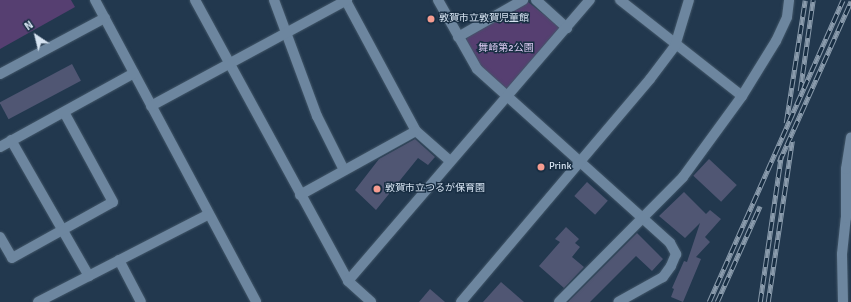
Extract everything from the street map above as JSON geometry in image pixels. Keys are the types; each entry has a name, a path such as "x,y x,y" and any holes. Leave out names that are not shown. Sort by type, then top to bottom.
{"street":[{"path":"95,0 256,302"},
{"path":"195,0 348,281 371,302"},
{"path":"274,0 316,116 344,170"},
{"path":"152,106 347,0 416,131 450,162"},
{"path":"438,0 477,69 670,243 676,254 671,266 663,277 618,302"},
{"path":"458,37 523,0"},
{"path":"536,0 567,28"},
{"path":"348,281 590,0"},
{"path":"620,0 675,46 742,96"},
{"path":"461,302 581,162 675,46 690,0"},
{"path":"559,302 644,219 683,177 742,96 776,41 787,17 789,0"},
{"path":"0,74 105,18"},
{"path":"0,147 134,73"},
{"path":"0,236 12,258 113,202 64,112"},
{"path":"300,195 416,131"},
{"path":"843,302 842,254 846,218 846,169 851,137"},
{"path":"11,140 89,276"},
{"path":"38,302 209,214"},
{"path":"119,260 141,302"}],"green space":[{"path":"0,0 71,0 75,7 0,49"},
{"name":"舞崎第2公園","path":"528,2 560,27 558,33 511,88 506,89 481,67 466,40 468,36"}],"building":[{"path":"72,64 81,81 9,119 0,102"},
{"path":"415,139 435,157 428,165 418,158 376,210 355,190 379,159"},
{"path":"709,159 737,185 721,202 693,176"},
{"path":"587,182 608,201 595,215 574,196"},
{"path":"684,192 706,214 710,210 721,219 705,237 710,242 696,257 701,259 683,302 671,297 674,289 672,288 684,261 687,262 700,223 685,238 659,216"},
{"path":"566,227 579,239 575,243 580,247 572,257 584,267 564,288 539,266 560,242 555,239"},
{"path":"637,233 663,259 652,271 636,256 590,302 568,302"},
{"path":"501,282 524,302 483,302"},
{"path":"430,289 445,302 419,302"}],"railway":[{"path":"786,123 805,0"},
{"path":"800,91 813,0"},
{"path":"709,302 843,0"},
{"path":"779,162 851,1"},
{"path":"768,302 792,141"},
{"path":"760,302 781,156"},
{"path":"717,302 760,206"}],"place":[{"name":"敦賀市立敦賀児童館","path":"431,19"},
{"name":"Prink","path":"541,167"},
{"name":"敦賀市立つるが保育園","path":"377,189"}]}
